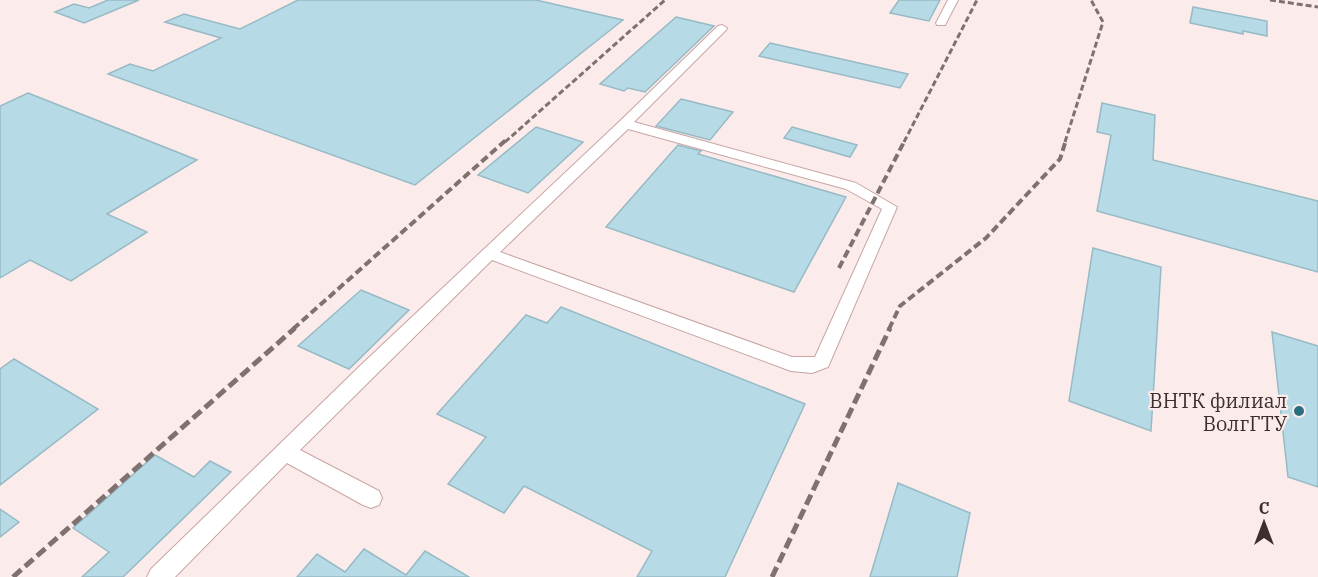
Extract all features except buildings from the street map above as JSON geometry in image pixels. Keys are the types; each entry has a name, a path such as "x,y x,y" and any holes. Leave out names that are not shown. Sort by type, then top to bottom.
{"lane":[{"path":"941,23 953,0"},
{"path":"159,577 367,370 625,124 722,28"},
{"path":"490,254 791,364 812,366 822,362 890,207 851,186 625,124"},
{"path":"285,452 371,498"}],"railway":[{"path":"505,142 665,0"},
{"path":"904,142 977,0"},
{"path":"1065,142 1103,22 1091,0"},
{"path":"1270,0 1318,7"},
{"path":"293,329 506,140"},
{"path":"839,268 905,140"},
{"path":"889,329 900,306 986,238 1060,159 1066,140"},
{"path":"13,577 295,328"},
{"path":"772,577 890,328"}],"place":[{"name":"ВНТК филиал ВолгГТУ","path":"1299,411"}]}
